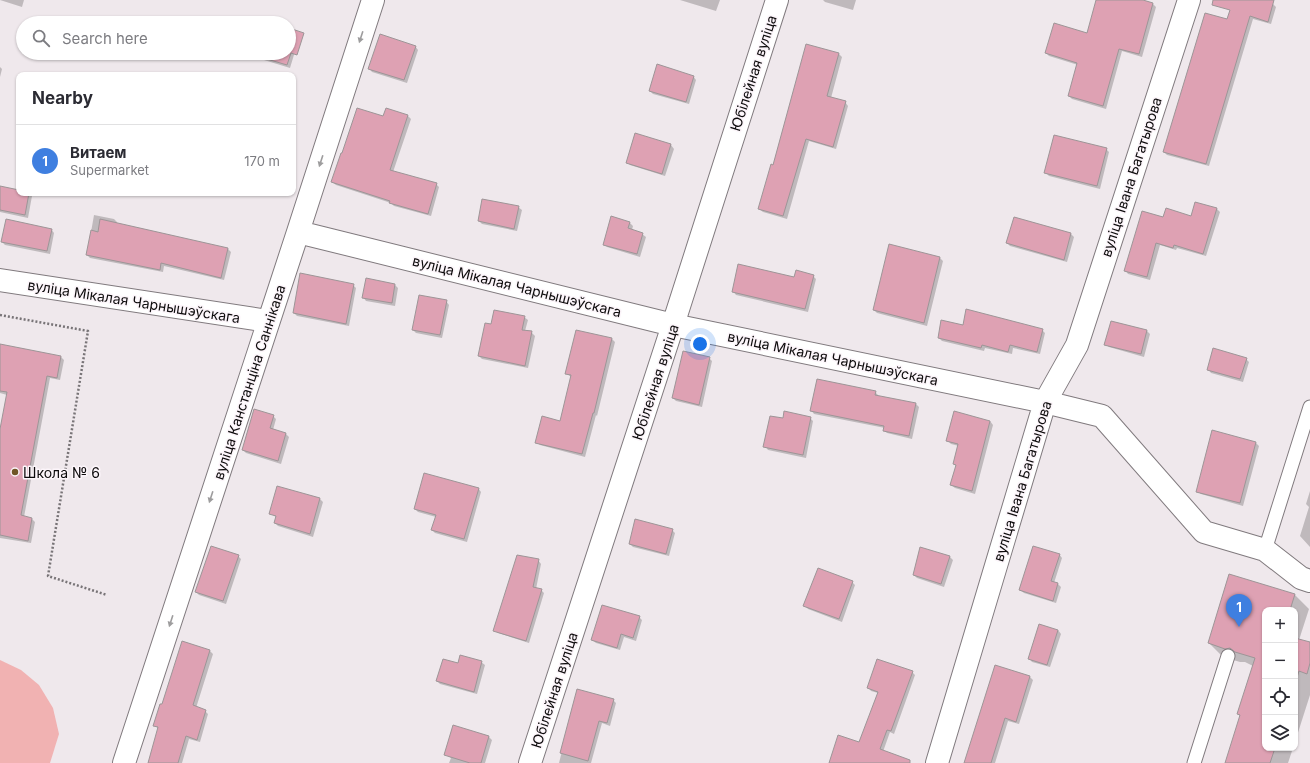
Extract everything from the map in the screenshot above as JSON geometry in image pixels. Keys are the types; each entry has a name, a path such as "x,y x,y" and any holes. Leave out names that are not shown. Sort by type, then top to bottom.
{"street":[{"name":"вуліца Канстанціна Саннікава","path":"124,763 373,0"},
{"name":"Юбілейная вуліца","path":"530,763 777,0"},
{"name":"вуліца Івана Багатырова","path":"937,763 1045,402 1077,345 1189,0"},
{"name":"вуліца Мікалая Чарнышэўскага","path":"298,232 673,325 1045,402 1102,416 1204,532 1265,550 1301,578 1310,581"},
{"name":"вуліца Мікалая Чарнышэўскага","path":"0,280 268,321"}],"lane":[{"path":"1265,550 1310,407"},
{"path":"1194,763 1228,656"}],"path":[{"path":"0,315 88,331 48,576 107,595"}],"shaded area":[{"path":"0,660 21,670 39,685 53,708 59,734 50,763 0,763"}],"building":[{"path":"1096,0 1143,0 1153,3 1139,54 1119,49 1103,106 1068,96 1077,63 1045,53 1054,23 1087,33"},
{"path":"1213,0 1274,0 1268,22 1250,16 1206,164 1163,152 1205,13 1227,19 1230,10 1212,5"},
{"path":"296,30 304,33 296,55"},
{"path":"380,34 416,46 404,80 368,69"},
{"path":"806,44 839,53 827,96 846,101 833,147 806,139 783,216 758,209 771,164 773,165"},
{"path":"270,60 289,60 287,65"},
{"path":"657,64 694,76 686,102 649,91"},
{"path":"357,108 383,116 386,108 408,115 390,170 437,183 428,214 389,203 390,201 331,182"},
{"path":"635,133 671,144 662,174 626,163"},
{"path":"1054,135 1107,148 1097,186 1044,173"},
{"path":"0,186 16,189 16,196 28,196 25,215 0,210"},
{"path":"482,199 519,206 514,229 478,221"},
{"path":"1195,202 1217,208 1203,254 1174,245 1173,248 1156,243 1147,277 1124,271 1142,211 1163,217 1166,208 1191,216"},
{"path":"611,216 630,222 628,228 643,233 637,254 603,245"},
{"path":"1014,217 1071,233 1064,260 1006,243"},
{"path":"6,219 52,229 47,251 1,242"},
{"path":"100,219 228,248 221,278 161,263 160,270 86,255 91,230 98,232"},
{"path":"889,244 940,257 924,323 873,310"},
{"path":"738,264 794,277 796,270 814,275 805,309 732,292"},
{"path":"300,273 354,284 346,324 293,313"},
{"path":"366,278 395,284 392,303 362,298"},
{"path":"419,295 447,300 440,335 412,330"},
{"path":"966,309 1043,329 1037,352 1010,345 1008,352 982,345 981,348 938,338 941,320 963,325"},
{"path":"494,310 525,316 522,330 532,331 525,366 478,356 485,323 491,324"},
{"path":"1111,321 1147,330 1141,354 1104,345"},
{"path":"576,330 612,338 594,413 582,454 535,443 542,416 560,421 571,375 565,374"},
{"name":"Школа № 6","path":"0,344 61,356 57,378 47,376 21,515 32,518 28,541 0,535 0,429 7,392 0,391"},
{"path":"1213,348 1247,358 1240,379 1207,370"},
{"path":"683,351 710,357 699,405 672,398"},
{"path":"817,379 876,391 875,395 916,403 909,436 883,431 884,426 810,411"},
{"path":"254,409 274,415 270,428 286,433 278,461 242,450"},
{"path":"784,411 811,417 803,455 763,447 770,416 783,418"},
{"path":"954,411 990,421 972,491 950,485 956,465 953,464 958,444 946,441"},
{"path":"1212,430 1256,442 1240,503 1196,492"},
{"path":"424,473 479,488 464,539 431,530 436,515 414,509"},
{"path":"277,486 320,498 310,534 274,523 276,516 269,514"},
{"path":"635,519 673,529 666,554 629,544"},
{"path":"211,546 239,555 223,601 195,592"},
{"path":"1033,546 1060,554 1051,581 1058,583 1053,601 1019,590"},
{"path":"920,547 950,556 941,584 913,575"},
{"path":"517,555 539,559 533,587 542,589 526,641 493,631"},
{"path":"818,568 853,581 839,619 803,606"},
{"path":"1229,574 1295,594 1291,607 1262,607 1262,751 1274,751 1270,763 1225,763 1240,715 1237,714 1255,658 1235,652 1230,648 1225,649 1208,643"},
{"path":"602,605 640,616 633,638 621,634 617,648 591,640"},
{"path":"1039,624 1058,630 1047,665 1028,659"},
{"path":"1298,639 1310,642 1310,663 1307,674 1299,671 1298,674"},
{"path":"182,641 210,650 193,705 206,710 197,740 186,736 178,763 148,763 158,727 153,726 160,704 162,704"},
{"path":"460,655 482,661 474,692 436,681 443,659 458,663"},
{"path":"877,659 913,671 891,731 887,730 880,749 910,760 910,763 829,763 838,735 859,742 878,692 867,688"},
{"path":"995,665 1030,676 1016,722 1005,718 991,763 964,763"},
{"path":"577,689 614,699 607,723 599,721 588,761 560,753"},
{"path":"453,725 489,736 481,763 470,763 444,755"}],"place":[{"name":"Школа № 6","path":"15,472"},
{"name":"Витаем","path":"1239,627"}]}
